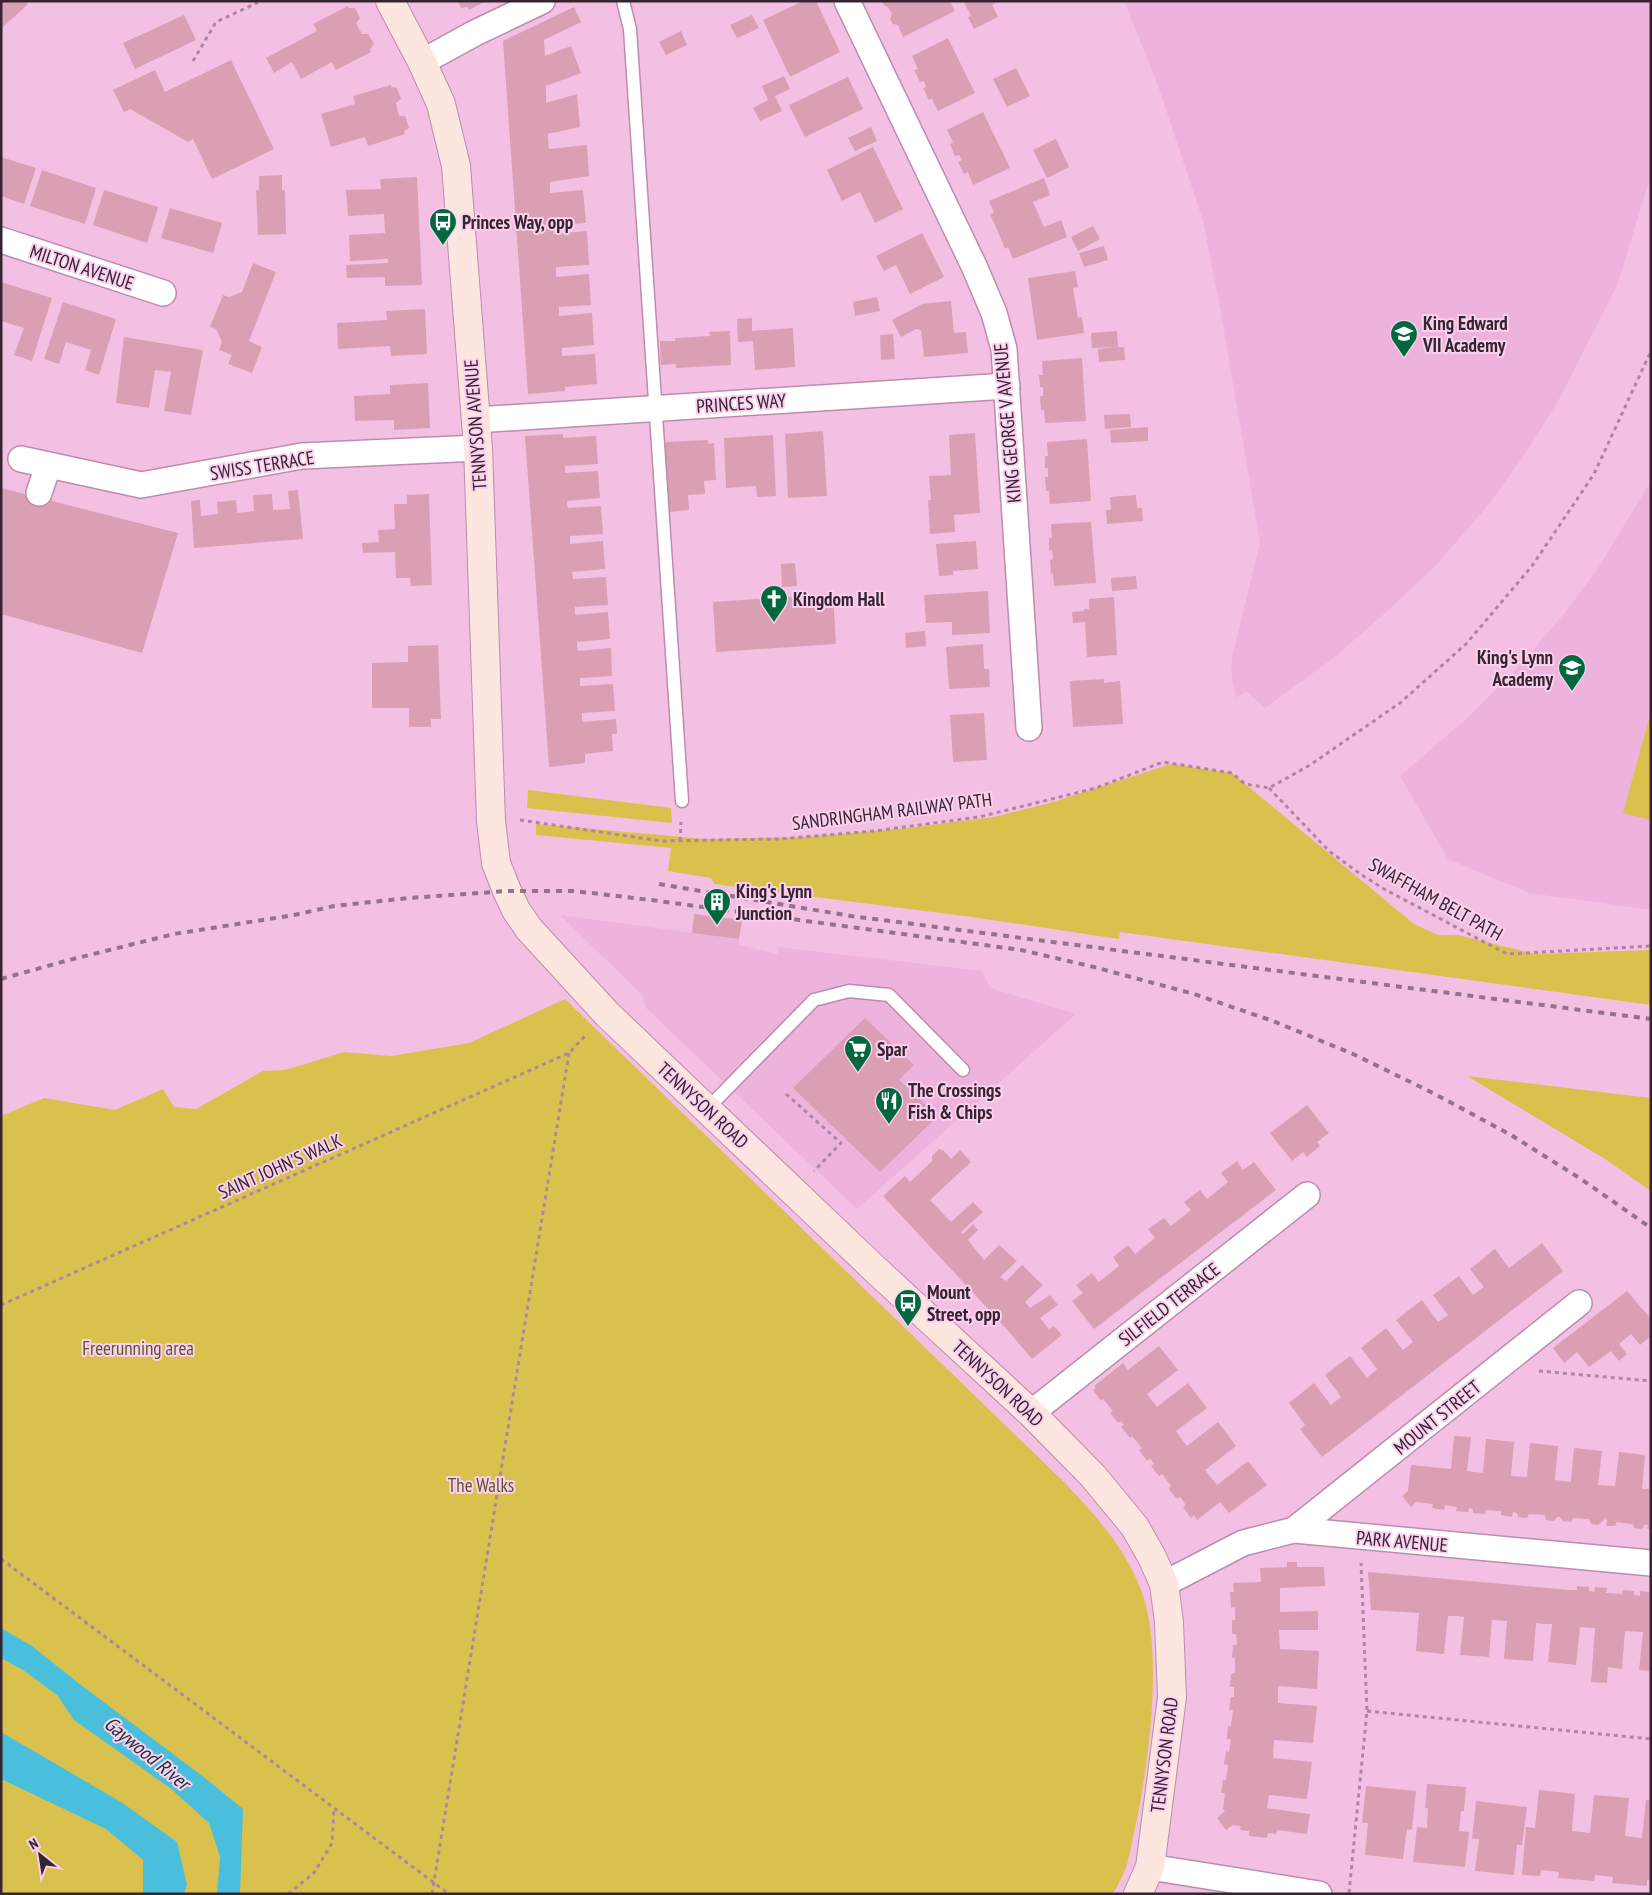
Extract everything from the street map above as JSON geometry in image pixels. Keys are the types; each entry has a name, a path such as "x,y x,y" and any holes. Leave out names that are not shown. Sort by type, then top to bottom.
{"main road":[{"name":"TENNYSON AVENUE","path":"390,1 422,62 441,104 456,166 478,448 491,821 496,862"},
{"name":"TENNYSON ROAD","path":"496,862 506,891 529,929 607,1014 878,1272 1031,1413 1093,1476 1135,1527 1152,1557 1164,1584 1169,1622 1172,1697 1150,1867 1138,1894"}],"street":[{"path":"422,62 475,33 542,1"},
{"name":"KING GEORGE V AVENUE","path":"847,1 970,257 991,306 1004,349 1029,728"},
{"name":"MILTON AVENUE","path":"1,240 163,293"},
{"name":"PRINCES WAY","path":"476,420 1007,386"},
{"name":"SWISS TERRACE","path":"21,459 141,485 302,456 478,448"},
{"path":"39,493 48,466"},
{"name":"SILFIELD TERRACE","path":"1031,1413 1307,1195"},
{"name":"MOUNT STREET","path":"1294,1530 1579,1303"},
{"name":"PARK AVENUE","path":"1164,1584 1243,1542 1294,1530 1651,1563"},
{"path":"1150,1867 1289,1891 1319,1894"}],"lane":[{"path":"623,1 630,29 682,801"},
{"path":"707,1109 814,1000 849,991 889,995 963,1070"}],"path":[{"path":"194,61 216,22 261,1"},
{"path":"1269,788 1310,765 1400,703 1466,644 1532,566 1594,474 1651,351"},
{"name":"SANDRINGHAM RAILWAY PATH","path":"514,819 661,841 780,840 874,831 979,817 1096,788 1163,762 1232,773 1245,784 1269,788"},
{"name":"SWAFFHAM BELT PATH","path":"1269,788 1329,851 1384,890 1507,954 1651,946"},
{"name":"SAINT JOHN'S WALK","path":"1,1305 569,1052 434,1883"},
{"path":"786,1094 840,1143 795,1192"},
{"path":"1503,1364 1536,1371 1651,1381"},
{"path":"1348,1894 1367,1711 1360,1537"},
{"path":"1,1559 449,1894"},
{"path":"1367,1711 1651,1739"},
{"path":"288,1894 314,1873 332,1843 334,1807"},
{"path":"432,1894 434,1883"}],"shaded area":[{"name":"King Edward VII Academy","path":"1124,1 1651,1 1651,175 1617,286 1557,403 1523,457 1490,503 1438,563 1335,657 1265,708 1246,691 1236,698 1231,670 1232,657 1260,543 1221,313 1203,221 1157,83"},
{"name":"King's Lynn Academy","path":"1651,481 1651,910 1529,893 1448,859 1400,776 1464,721 1521,664 1563,615 1597,570"},
{"path":"560,915 739,939 739,945 778,954 779,947 982,971 990,988 1076,1014 857,1209 646,1008 642,995"}],"green space":[{"path":"1651,712 1651,820 1623,813"},
{"path":"1171,764 1232,773 1414,924 1438,935 1458,935 1535,954 1651,950 1651,1005 1120,932 1119,939 972,917 714,884 711,878 668,871 671,848 536,835 536,824 706,839 804,837 908,828 994,817 1050,803"},
{"path":"528,790 671,808 672,823 527,808"},
{"name":"The Walks","path":"565,999 1065,1483 1099,1520 1118,1546 1141,1590 1148,1615 1152,1645 1153,1677 1149,1744 1139,1807 1127,1866 1113,1894 1,1894 1,1116 44,1098 115,1110 163,1089 174,1107 196,1109 263,1071 285,1070 344,1052 391,1056 469,1043"},
{"path":"1467,1076 1651,1098 1651,1191 1605,1159"}],"water":[{"name":"Gaywood River","path":"1,1628 32,1646 243,1809 240,1894 217,1894 220,1857 209,1823 170,1788 74,1720 57,1695 23,1670 1,1658"},
{"path":"1,1732 121,1802 177,1842 187,1885 184,1894 143,1894 143,1860 106,1829 1,1779"}],"building":[{"path":"1,1 26,1 28,4 1,29"},
{"path":"458,1 486,1 469,10 468,7 461,8"},
{"path":"803,1 816,1 840,52 790,77 763,20"},
{"path":"882,1 950,1 955,11 903,37 898,25 893,24 890,19 892,14 888,7"},
{"path":"995,1 996,3 992,5 998,17 974,29 968,17 971,16 964,2"},
{"path":"348,6 349,8 355,8 360,18 356,23 362,34 368,34 374,44 370,49 371,52 336,70 332,62 301,79 292,62 274,73 266,58 317,31 313,24"},
{"path":"574,7 581,22 544,40 545,56 571,46 581,73 546,86 546,103 577,94 580,127 548,134 548,140 549,149 587,145 589,176 550,182 550,193 583,190 586,223 553,225 554,234 587,231 589,265 556,267 556,277 589,274 591,305 559,307 559,316 592,313 594,345 562,348 562,356 595,354 597,384 565,387 565,391 528,394 503,41"},
{"path":"184,15 196,40 135,69 123,43"},
{"path":"752,15 759,28 737,38 730,25"},
{"path":"681,31 687,45 666,55 659,42"},
{"path":"948,38 975,93 938,111 932,99 929,100 923,88 926,87 924,81 920,82 914,70 918,69 912,56"},
{"path":"231,60 274,149 212,179 193,139 188,142 130,109 124,112 113,90 155,70 165,92"},
{"path":"1016,68 1030,96 1007,107 993,79"},
{"path":"784,76 790,89 775,96 782,111 760,121 753,108 768,100 762,86"},
{"path":"848,77 863,109 805,137 789,105"},
{"path":"391,85 391,87 397,88 401,99 396,103 399,116 405,116 409,128 404,131 405,134 368,146 365,137 331,147 321,114 355,104 353,96"},
{"path":"983,112 1010,168 973,185 968,172 964,174 958,162 962,160 959,155 955,156 950,144 953,142 947,130"},
{"path":"871,127 877,141 855,151 848,138"},
{"path":"1056,139 1069,167 1047,178 1033,150"},
{"path":"873,147 903,209 875,223 860,192 842,201 827,170"},
{"path":"1,157 36,168 24,204 1,196"},
{"path":"42,170 96,188 85,224 30,206"},
{"path":"282,175 282,190 285,190 286,234 258,235 256,190 259,190 259,176"},
{"path":"417,177 422,285 385,286 385,277 347,278 346,265 388,263 388,259 350,261 349,235 385,233 384,214 348,216 346,190 381,189 380,179"},
{"path":"1044,178 1050,195 1033,202 1044,227 1061,220 1067,237 1013,259 1008,247 1005,249 990,214 994,213 989,201"},
{"path":"104,190 158,207 147,243 93,225"},
{"path":"170,208 222,223 213,253 161,238"},
{"path":"1093,226 1100,239 1078,251 1071,237"},
{"path":"922,233 944,277 910,294 896,265 884,271 876,256"},
{"path":"1104,246 1108,260 1084,267 1079,253"},
{"path":"253,263 276,272 249,341 262,347 252,373 228,364 232,355 219,350 222,342 216,329 210,327 223,295 229,297 242,292"},
{"path":"1075,271 1078,287 1073,288 1078,318 1082,317 1084,333 1037,340 1028,278"},
{"path":"1,282 52,298 32,361 14,355 24,328 1,321"},
{"path":"877,297 880,311 855,316 853,302"},
{"path":"951,301 954,333 966,332 968,353 924,357 921,330 916,329 901,337 892,320 922,304"},
{"path":"63,302 116,319 99,375 85,370 91,350 66,342 59,364 44,359"},
{"path":"425,309 427,354 391,356 390,346 338,349 337,323 387,320 386,311"},
{"path":"752,318 752,331 793,328 795,367 755,370 753,341 738,342 737,319"},
{"path":"730,331 731,365 676,368 676,364 661,365 660,341 710,336 709,332"},
{"path":"1117,331 1118,347 1124,347 1125,360 1099,362 1098,349 1116,347 1092,348 1091,333"},
{"path":"893,334 895,359 881,360 880,335"},
{"path":"124,337 203,350 191,415 164,411 171,372 155,370 149,408 116,403"},
{"path":"1082,358 1086,421 1045,423 1044,410 1041,410 1040,396 1043,396 1043,387 1040,387 1039,375 1043,375 1042,361"},
{"path":"428,383 430,428 394,430 394,420 355,421 354,396 390,394 390,385"},
{"path":"1130,414 1131,427 1105,429 1104,415"},
{"path":"1148,427 1148,441 1111,443 1110,430"},
{"path":"823,431 827,496 788,498 785,434"},
{"path":"975,433 980,513 954,515 955,532 930,534 928,500 931,500 929,476 951,475 949,435"},
{"path":"563,434 563,438 596,436 598,464 565,466 565,473 598,471 600,498 567,501 567,504 568,508 601,506 603,534 570,536 570,544 603,541 605,569 572,572 573,579 606,577 608,605 575,607 575,615 608,612 610,639 577,642 577,646 578,651 611,648 612,676 580,678 580,686 613,684 615,711 582,713 582,718 583,722 616,719 617,734 612,734 613,751 585,754 585,763 549,767 525,436"},
{"path":"773,435 776,496 757,497 756,486 726,488 724,438"},
{"path":"1087,439 1091,501 1050,504 1049,491 1046,491 1045,477 1048,477 1048,468 1045,468 1045,456 1048,456 1047,442"},
{"path":"708,440 708,444 714,443 716,480 704,481 705,494 688,495 689,510 669,512 665,442"},
{"path":"1,488 178,533 142,653 1,614"},
{"path":"298,490 303,539 194,548 191,501 200,500 201,516 218,514 217,502 236,500 237,513 254,511 253,495 272,494 273,510 290,509 288,491"},
{"path":"429,494 432,585 411,586 410,578 396,578 395,552 363,553 362,543 379,542 378,530 395,529 394,504 407,504 407,495"},
{"path":"1136,495 1137,508 1142,508 1143,521 1107,524 1106,510 1111,510 1110,497"},
{"path":"1091,522 1096,583 1054,586 1050,560 1053,559 1052,550 1049,551 1049,538 1052,538 1051,524"},
{"path":"976,541 978,569 953,571 953,575 939,576 936,544"},
{"path":"795,563 797,586 782,587 781,564"},
{"path":"1136,576 1137,589 1112,591 1111,578"},
{"path":"988,591 990,633 952,635 952,622 926,623 924,595"},
{"name":"Kingdom Hall","path":"833,594 836,644 716,652 713,602"},
{"path":"1114,597 1117,655 1087,657 1085,622 1073,623 1072,612 1089,609 1089,599"},
{"path":"925,631 926,646 906,648 905,633"},
{"path":"983,644 984,669 989,669 990,687 949,689 946,647"},
{"path":"438,645 441,719 431,719 431,727 409,727 409,708 372,708 372,663 408,662 408,646"},
{"path":"1104,679 1104,683 1120,681 1123,724 1073,727 1070,681"},
{"path":"984,713 987,760 953,762 950,715"},
{"name":"King's Lynn Junction","path":"694,914 742,920 739,939 692,933"},
{"name":"Spar","path":"865,1018 914,1065 899,1080 938,1116 880,1172 793,1088"},
{"path":"1307,1105 1329,1133 1317,1142 1320,1146 1307,1157 1303,1152 1292,1161 1270,1133"},
{"path":"939,1149 944,1151 951,1159 960,1150 971,1162 930,1200 951,1222 973,1202 983,1212 961,1232 963,1234 973,1224 978,1230 968,1240 984,1260 999,1245 1017,1261 1000,1277 1006,1281 1022,1265 1043,1285 1025,1302 1030,1308 1050,1295 1058,1305 1040,1318 1049,1329 1054,1326 1062,1335 1032,1359 1004,1326 883,1196 905,1176 910,1182 932,1161 932,1156"},
{"path":"1237,1161 1243,1170 1254,1162 1276,1190 1094,1329 1072,1301 1083,1293 1076,1285 1092,1273 1099,1282 1119,1266 1113,1257 1128,1245 1135,1254 1155,1238 1148,1229 1164,1218 1171,1226 1191,1210 1184,1202 1200,1190 1207,1199 1228,1182 1221,1173"},
{"path":"1542,1243 1563,1271 1322,1457 1300,1429 1305,1425 1289,1403 1314,1383 1331,1405 1341,1397 1325,1375 1350,1356 1367,1378 1377,1369 1361,1348 1386,1328 1403,1350 1413,1342 1396,1320 1422,1300 1438,1322 1448,1315 1433,1295 1459,1276 1473,1295 1484,1287 1470,1269 1495,1249 1509,1268"},
{"path":"1627,1291 1651,1319 1651,1336 1640,1345 1631,1334 1619,1344 1627,1354 1619,1361 1611,1351 1589,1367 1577,1352 1564,1363 1553,1348"},
{"path":"1159,1346 1178,1370 1147,1394 1157,1407 1188,1383 1207,1408 1176,1431 1187,1446 1218,1422 1236,1446 1205,1470 1217,1485 1248,1461 1267,1485 1229,1513 1220,1502 1197,1520 1194,1515 1191,1518 1183,1507 1186,1505 1180,1497 1177,1499 1169,1489 1171,1486 1162,1474 1159,1476 1151,1466 1154,1464 1150,1458 1147,1461 1139,1450 1142,1448 1132,1436 1130,1438 1121,1427 1124,1425 1121,1421 1118,1423 1110,1413 1113,1411 1103,1399 1101,1401 1093,1390 1096,1388 1094,1386 1123,1363 1128,1370"},
{"path":"1454,1436 1471,1437 1467,1471 1483,1473 1486,1439 1514,1442 1511,1476 1527,1477 1530,1443 1558,1446 1555,1480 1571,1482 1574,1448 1602,1451 1598,1485 1615,1486 1619,1452 1645,1455 1642,1489 1651,1489 1651,1530 1647,1529 1648,1525 1644,1525 1642,1529 1634,1528 1633,1524 1617,1522 1615,1526 1606,1526 1607,1520 1605,1519 1598,1525 1591,1524 1589,1519 1573,1518 1571,1522 1563,1521 1560,1517 1557,1517 1554,1521 1546,1520 1545,1515 1529,1514 1527,1518 1518,1517 1517,1513 1513,1512 1512,1517 1501,1515 1501,1511 1486,1510 1485,1514 1473,1513 1473,1509 1469,1508 1468,1512 1456,1511 1457,1507 1445,1505 1444,1510 1432,1508 1433,1504 1416,1502 1411,1507 1402,1496 1408,1491 1411,1465 1451,1469"},
{"path":"1287,1562 1297,1562 1297,1567 1324,1567 1325,1586 1280,1588 1280,1612 1318,1611 1318,1630 1279,1630 1280,1649 1319,1651 1317,1689 1278,1686 1278,1703 1317,1706 1313,1743 1274,1740 1273,1758 1312,1762 1307,1799 1269,1795 1267,1808 1310,1814 1307,1834 1277,1830 1276,1834 1268,1833 1267,1838 1249,1836 1249,1831 1240,1830 1241,1826 1233,1825 1226,1830 1217,1818 1225,1811 1223,1809 1225,1793 1221,1793 1223,1780 1226,1780 1228,1765 1224,1764 1226,1751 1229,1752 1231,1739 1227,1739 1228,1726 1231,1726 1233,1710 1229,1710 1231,1697 1234,1697 1234,1687 1230,1687 1231,1674 1235,1673 1235,1658 1232,1658 1233,1645 1237,1645 1236,1634 1232,1634 1232,1620 1235,1620 1235,1607 1231,1608 1230,1592 1234,1592 1233,1583 1261,1582 1260,1568 1287,1567"},
{"path":"1368,1572 1570,1590 1577,1590 1577,1586 1589,1587 1589,1591 1594,1592 1595,1587 1607,1588 1606,1593 1622,1594 1623,1590 1634,1591 1634,1595 1640,1596 1640,1591 1651,1592 1651,1671 1639,1670 1643,1632 1625,1631 1622,1669 1608,1667 1607,1683 1591,1682 1595,1628 1580,1627 1576,1665 1548,1662 1552,1624 1536,1623 1533,1661 1504,1659 1507,1621 1492,1620 1489,1657 1460,1655 1464,1617 1456,1616 1448,1616 1444,1654 1416,1651 1419,1613 1371,1610"},
{"path":"1427,1784 1466,1787 1464,1811 1461,1811 1459,1831 1469,1832 1465,1867 1413,1862 1417,1827 1427,1828 1428,1808 1425,1808"},
{"path":"1366,1786 1416,1791 1412,1830 1407,1829 1403,1859 1365,1855 1368,1823 1362,1823"},
{"path":"1539,1790 1575,1794 1572,1831 1590,1833 1594,1795 1629,1798 1625,1836 1642,1838 1646,1800 1651,1800 1651,1880 1647,1880 1647,1886 1612,1883 1613,1877 1595,1875 1594,1881 1558,1878 1559,1872 1541,1870 1540,1876 1522,1875 1526,1827 1535,1828"},
{"path":"1476,1801 1527,1807 1522,1845 1517,1845 1514,1875 1475,1871 1479,1839 1472,1839"}],"railway":[{"path":"659,884 851,916 1651,1019"},
{"path":"1,979 174,934 294,915 334,906 507,891 574,891 1021,950 1094,967 1194,994 1273,1021 1353,1054 1433,1093 1511,1135 1581,1179 1651,1228"}],"place":[{"name":"Princes Way, opp","path":"443,246"},
{"name":"King Edward VII Academy","path":"1404,358"},
{"name":"Kingdom Hall","path":"774,623"},
{"name":"King's Lynn Academy","path":"1572,692"},
{"name":"King's Lynn Junction","path":"717,926"},
{"name":"Spar","path":"858,1073"},
{"name":"The Crossings Fish & Chips","path":"889,1125"},
{"name":"Mount Street, opp","path":"908,1327"}],"park label":[{"name":"Freerunning area","path":"138,1348"}]}
